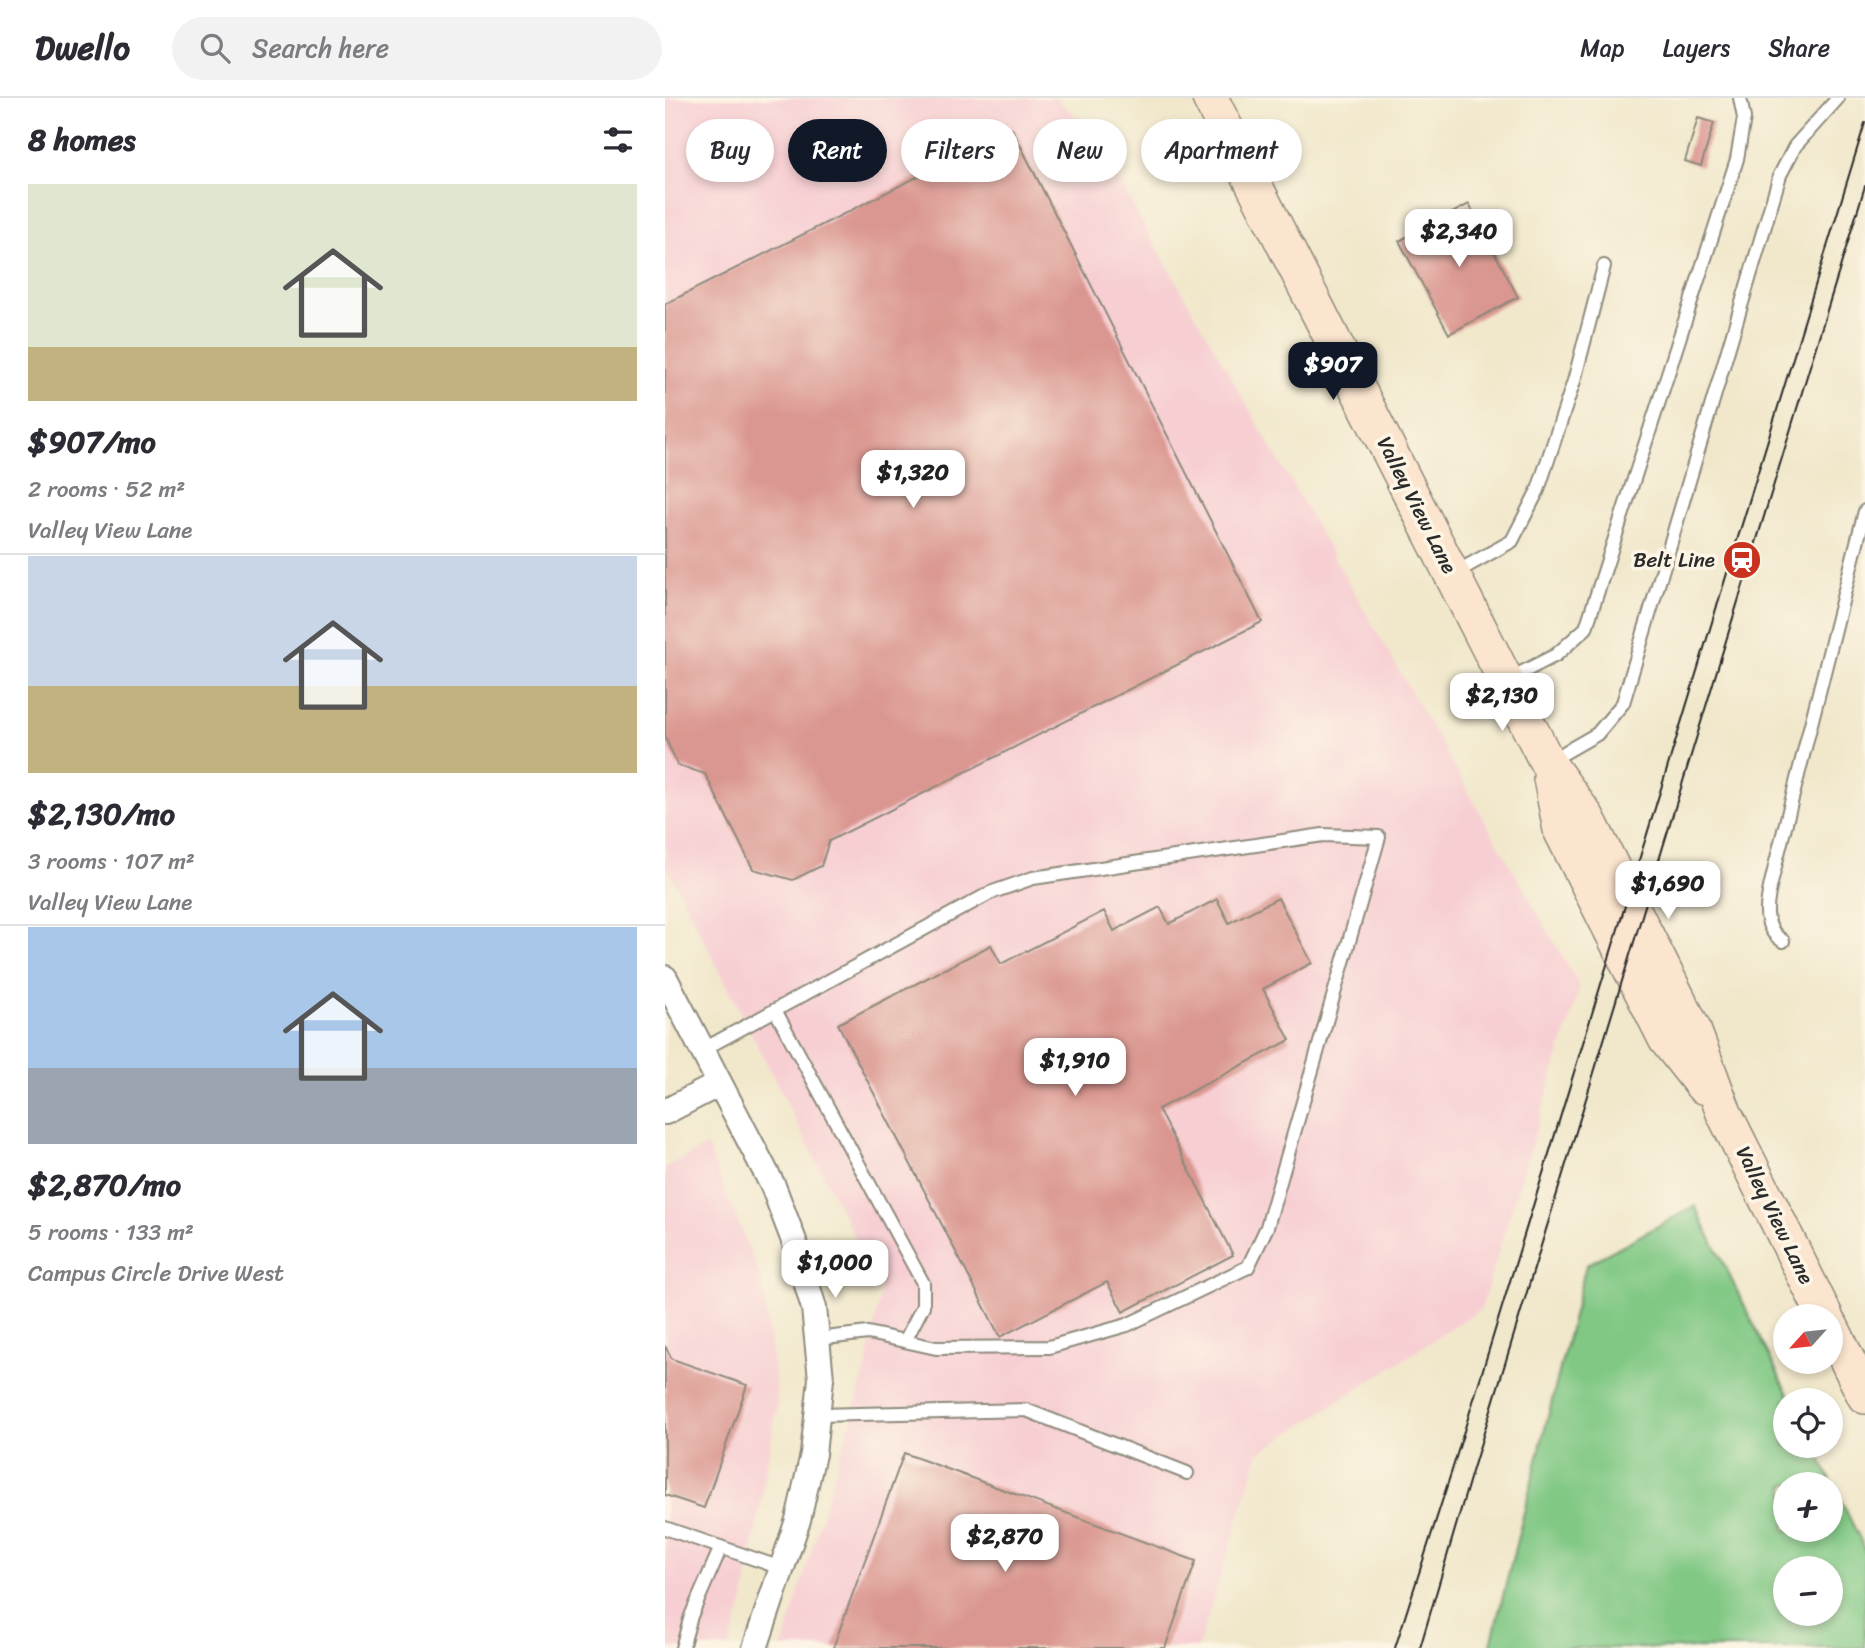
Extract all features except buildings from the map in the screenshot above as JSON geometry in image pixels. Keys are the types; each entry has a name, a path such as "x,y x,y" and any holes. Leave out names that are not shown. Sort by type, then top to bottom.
{"main road":[{"name":"Valley View Lane","path":"1210,98 1547,762 1587,818 1692,1027 1724,1113 1819,1304"},
{"path":"1843,1351 1865,1396"}],"street":[{"path":"665,978 778,1197 814,1308 821,1379 813,1454 798,1520 754,1648"},
{"path":"665,1112 719,1084"}],"lane":[{"path":"1507,680 1556,654 1586,628 1737,159 1744,118 1740,98"},
{"path":"1547,762 1597,734 1623,703 1780,175 1795,146 1838,98"},
{"path":"1453,575 1512,541 1538,490 1574,381 1604,265"},
{"path":"1783,941 1776,936 1766,913 1779,850 1865,511"},
{"path":"702,1050 990,893 1033,878 1323,835 1379,837 1267,1227 1248,1267 1127,1325 1049,1347 936,1348 868,1334 817,1339"},
{"path":"775,1010 923,1283 923,1306 905,1341"},
{"path":"817,1415 1026,1410 1187,1473"},
{"path":"665,1528 781,1569"},
{"path":"682,1648 691,1616 721,1547"}],"shaded area":[{"path":"665,98 1056,98 1079,119 1033,119 1033,182 1119,182 1580,987 1481,1309 1259,1453 1198,1648 782,1648 866,1369 881,1289 665,863"},
{"path":"707,1146 761,1278 778,1401 744,1601 729,1648 665,1648 665,1167"}],"green space":[{"path":"1695,1206 1773,1364 1773,1374 1778,1374 1785,1388 1773,1388 1773,1458 1820,1458 1827,1472 1773,1472 1773,1542 1843,1542 1843,1505 1865,1549 1865,1648 1490,1648 1586,1265"}],"tram line":[{"path":"1395,1648 1453,1467 1865,123"},
{"path":"1420,1648 1865,186"}],"place":[{"name":"Belt Line","path":"1742,560"}]}
